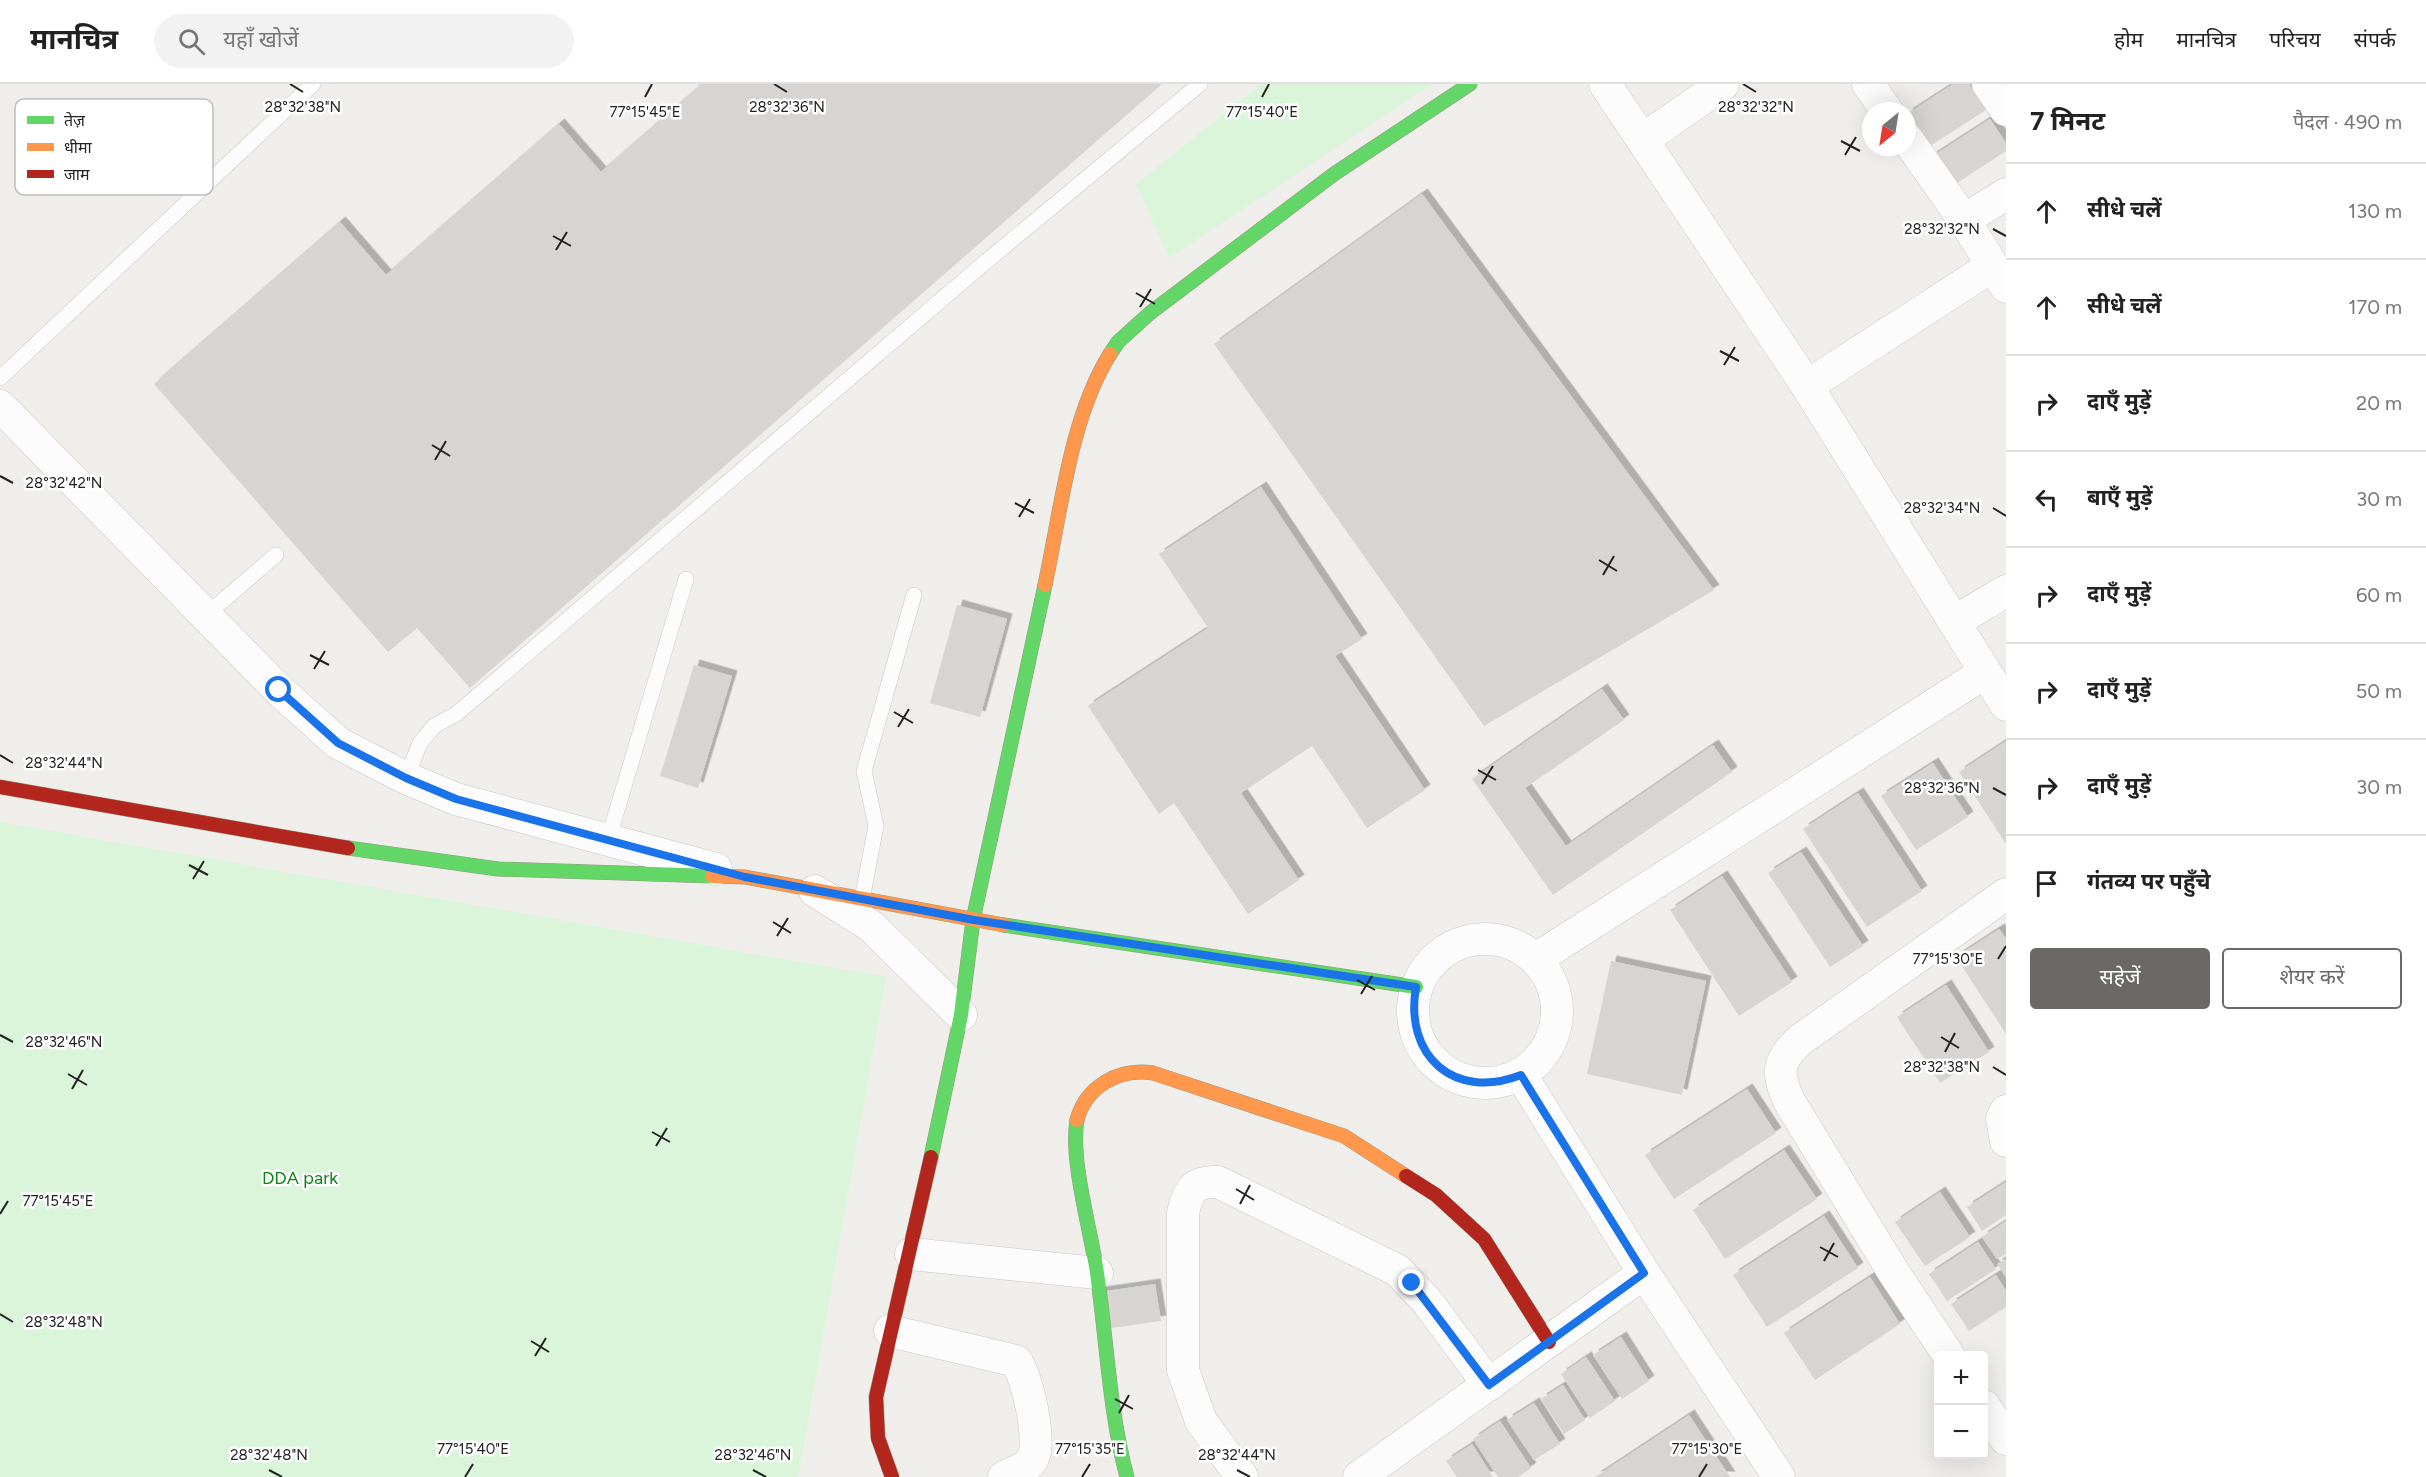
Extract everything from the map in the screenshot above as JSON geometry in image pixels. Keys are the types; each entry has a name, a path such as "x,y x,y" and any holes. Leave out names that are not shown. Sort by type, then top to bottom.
{"street":[{"path":"892,1477 878,1438 876,1397 890,1331 911,1254 961,1015 974,920 1079,425 1096,377 1118,342 1150,312 1334,174 1470,84"},
{"path":"1605,84 1808,386 1984,673 2006,705"},
{"path":"1644,139 1723,84"},
{"path":"1868,84 1881,102"},
{"path":"1988,84 2006,110"},
{"path":"1808,386 1999,277 1964,220 1916,152"},
{"path":"1964,220 2006,194"},
{"path":"0,406 279,690 338,743 406,778 456,799 745,877 815,891 974,920 1416,987"},
{"path":"1954,622 2006,591"},
{"path":"1536,958 1984,673"},
{"path":"0,787 336,846 498,869 745,877"},
{"path":"815,891 871,926 961,1015"},
{"path":"1946,1351 1894,1273 1789,1101 1781,1084 1781,1065 1786,1052 1800,1040 2006,894"},
{"path":"1479,938 1499,939 1519,946 1536,958 1550,976 1557,995 1558,1017 1553,1037 1543,1056 1521,1075 1484,1084 1462,1080 1442,1069 1425,1053 1416,1032 1412,1010 1416,987 1426,969 1440,953 1458,943 1479,938"},
{"path":"1127,1477 1119,1447 1097,1273 1075,1146 1075,1125 1082,1106 1102,1084 1117,1074 1140,1070 1344,1136 1436,1195 1484,1239 1549,1342"},
{"path":"1521,1075 1644,1273 1779,1477"},
{"path":"2006,1111 2002,1119 2006,1141"},
{"path":"1242,1477 1201,1421 1183,1370 1183,1213 1186,1201 1193,1189 1203,1182 1218,1182 1396,1270 1426,1300 1489,1385"},
{"path":"911,1254 1097,1273"},
{"path":"1359,1477 1644,1273"},
{"path":"890,1331 1016,1361 1026,1380 1037,1446 1032,1460 1024,1468 1005,1477"}],"lane":[{"path":"213,178 313,84"},
{"path":"406,778 420,743 434,726 456,714 480,695 991,257 1200,84"},
{"path":"0,378 195,195"},
{"path":"206,615 276,555"},
{"path":"608,840 686,579"},
{"path":"862,899 876,826 864,771 914,595"}],"green space":[{"path":"1261,84 1432,84 1169,258 1136,184"},
{"name":"DDA park","path":"0,822 886,977 798,1477 0,1477"}],"building":[{"path":"698,84 1162,84 470,688 417,628 388,652 154,384 340,222 386,275 559,124 601,172 700,86"},
{"path":"1953,84 1969,84 1986,110 1927,148 1916,129 1916,108"},
{"path":"1990,119 2006,143 2006,151 1951,187 1931,157"},
{"path":"1422,194 1714,590 1484,726 1214,344"},
{"path":"1261,487 1362,639 1335,656 1425,790 1367,828 1312,746 1241,793 1299,880 1248,914 1174,803 1159,814 1088,706 1208,628 1159,554"},
{"path":"957,605 1007,619 980,717 930,703"},
{"path":"694,665 732,676 698,788 660,776"},
{"path":"1602,689 1624,720 1525,788 1566,846 1713,745 1732,772 1553,895 1472,779"},
{"path":"2006,741 2006,844 1959,772"},
{"path":"1933,763 1968,817 1916,850 1881,796"},
{"path":"1858,793 1922,891 1867,927 1803,829"},
{"path":"1801,852 1863,946 1830,967 1768,873"},
{"path":"1722,876 1792,982 1739,1016 1670,910"},
{"path":"1999,929 2006,939 2006,1034 1956,957"},
{"path":"1611,961 1706,981 1682,1095 1587,1074"},
{"path":"1946,985 1989,1052 1940,1083 1897,1017"},
{"path":"1747,1089 1776,1133 1674,1199 1645,1155"},
{"path":"1784,1150 1817,1199 1725,1259 1693,1210"},
{"path":"2006,1182 2006,1215 1982,1231 1967,1207"},
{"path":"1940,1192 1970,1237 1925,1266 1895,1222"},
{"path":"1824,1216 1858,1268 1767,1327 1733,1275"},
{"path":"2006,1221 2006,1254 1997,1259 1982,1237"},
{"path":"1978,1242 1996,1269 1947,1301 1929,1274"},
{"path":"2006,1259 2006,1277 1997,1264"},
{"path":"1996,1275 2006,1291 2006,1307 1969,1331 1951,1304"},
{"path":"1870,1277 1900,1324 1815,1380 1784,1333"},
{"path":"1155,1284 1161,1321 1105,1329 1100,1292"},
{"path":"1621,1337 1649,1381 1622,1399 1593,1355"},
{"path":"1586,1357 1615,1401 1590,1418 1561,1374"},
{"path":"1563,1385 1585,1420 1564,1434 1541,1399"},
{"path":"1534,1403 1560,1444 1534,1460 1507,1420"},
{"path":"1689,1415 1730,1477 1595,1477"},
{"path":"1500,1421 1531,1468 1518,1477 1498,1477 1473,1439"},
{"path":"1472,1444 1493,1477 1457,1477 1446,1461"}],"traffic: fast":[{"path":"1110,354 1118,342 1150,313 1334,174 1470,84"},
{"path":"931,1157 961,1015 973,920 1045,585"},
{"path":"348,848 498,869 712,876"},
{"path":"1004,925 1416,987"},
{"path":"1077,1120 1076,1155 1097,1273 1116,1427 1127,1477"}],"traffic: slow":[{"path":"1045,585 1076,436 1096,379 1110,354"},
{"path":"712,876 745,877 1004,925"},
{"path":"1077,1120 1088,1098 1106,1082 1128,1073 1153,1073 1344,1136 1406,1176"}],"traffic: jam":[{"path":"0,787 348,848"},
{"path":"892,1477 878,1438 876,1397 931,1157"},
{"path":"1406,1176 1436,1195 1484,1239 1549,1342"}],"route":[{"path":"279,690 338,743 406,778 456,799 745,877 974,920 1416,987 1412,1010 1416,1032 1425,1053 1442,1069 1462,1080 1484,1084 1507,1081 1521,1075 1644,1273 1612,1299 1489,1385 1412,1283"}]}
